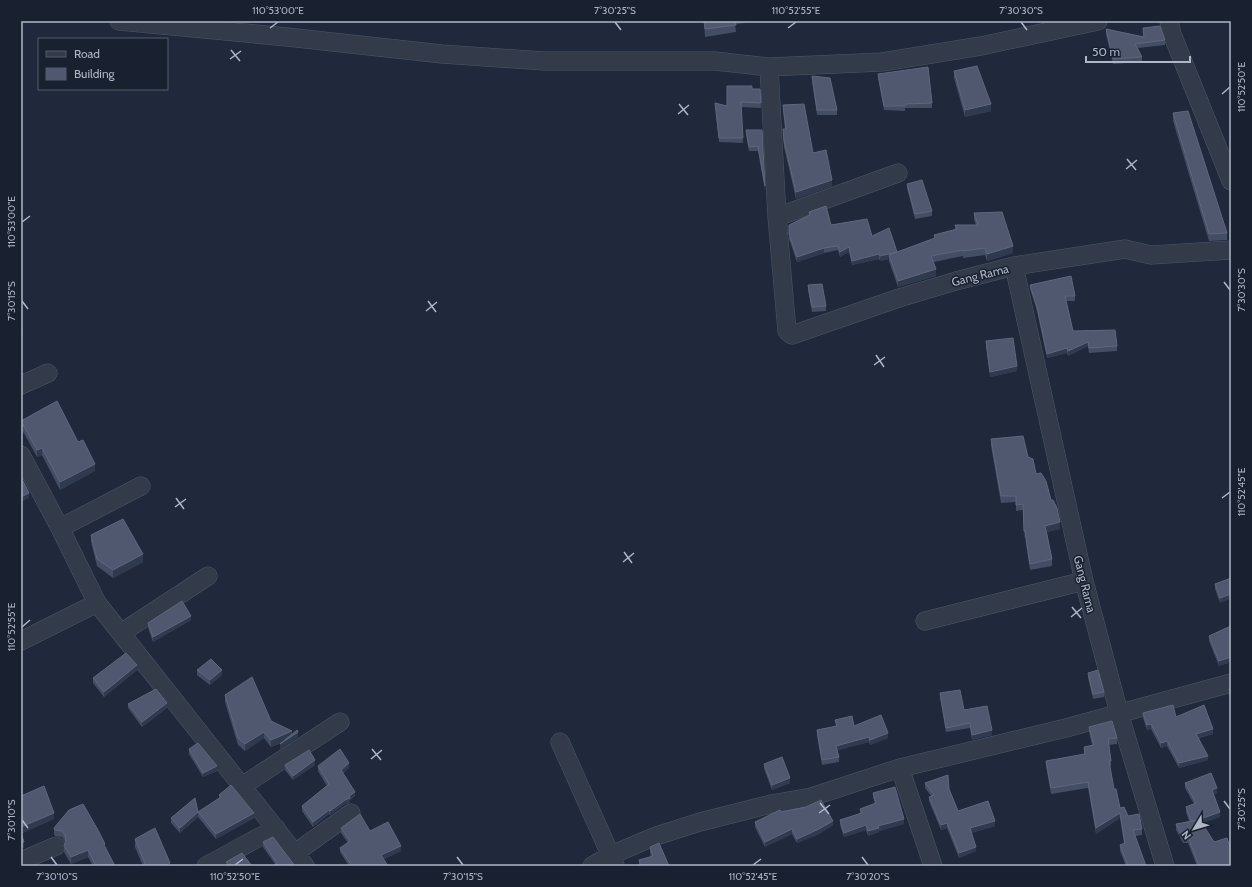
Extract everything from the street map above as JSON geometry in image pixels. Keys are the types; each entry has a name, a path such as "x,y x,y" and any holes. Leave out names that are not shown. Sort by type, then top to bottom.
{"street":[{"path":"119,21 442,54 544,61 715,61 769,67 882,62 981,46 1098,21"},
{"path":"1169,21 1172,34 1231,181"},
{"name":"Gang Rama","path":"769,67 777,216 785,325 787,332 792,335 956,280 1014,266 1084,581 1119,713 1165,866"},
{"path":"777,216 898,173"},
{"path":"1014,266 1125,248 1150,255 1231,250"},
{"path":"21,385 48,374"},
{"path":"22,459 60,528 97,603 300,859 351,813"},
{"path":"60,528 140,486"},
{"path":"121,633 208,576"},
{"path":"925,621 1084,581"},
{"path":"21,641 97,603"},
{"path":"592,866 613,860 656,836 700,822 771,804 811,797 900,768 1066,728 1231,683"},
{"path":"242,786 340,722"},
{"path":"560,742 613,860"},
{"path":"900,768 933,866"},
{"path":"206,866 276,828"},
{"path":"21,861 56,846"}],"building":[{"path":"704,21 735,21 736,25 705,29"},
{"path":"1160,26 1165,40 1135,44 1142,57 1113,59 1106,29 1144,37 1143,28"},
{"path":"977,66 991,104 965,110 954,71"},
{"path":"928,67 932,103 905,104 905,106 884,106 878,74"},
{"path":"812,76 830,78 837,110 817,110"},
{"path":"727,86 752,86 752,89 760,89 761,103 741,102 743,138 719,138 715,103 727,106"},
{"path":"804,104 813,153 826,150 832,180 796,192 784,141 783,129 786,129 783,105"},
{"path":"1188,111 1227,233 1209,234 1173,113"},
{"path":"746,130 762,130 765,186 758,146 749,147"},
{"path":"922,180 932,211 915,214 907,184"},
{"path":"826,206 831,225 867,219 872,236 889,228 897,252 880,256 879,254 852,261 849,247 840,252 838,246 824,248 797,257 789,234 789,225 810,215 809,212"},
{"path":"1002,212 1013,246 987,254 985,248 963,250 931,256 936,269 898,281 889,255 935,238 934,235 957,229 955,225 978,225 974,213"},
{"path":"1071,276 1075,296 1065,296 1073,331 1115,330 1117,346 1089,348 1088,342 1068,351 1067,348 1047,354 1037,307 1030,285"},
{"path":"822,284 826,306 812,307 808,285"},
{"path":"1013,338 1017,366 990,372 986,341"},
{"path":"57,401 78,442 83,440 95,464 60,482 42,448 37,450 21,421"},
{"path":"1023,436 1028,457 1033,459 1036,474 1041,473 1046,481 1051,500 1053,500 1057,508 1060,522 1045,526 1052,559 1030,564 1024,531 1023,504 1016,505 1016,496 1001,496 991,439"},
{"path":"21,477 29,493 21,497"},
{"path":"123,519 143,554 113,570 97,559 91,535"},
{"path":"1231,578 1231,594 1220,598 1215,584"},
{"path":"182,601 191,616 153,637 148,623"},
{"path":"1231,626 1231,657 1219,661 1209,636"},
{"path":"126,653 137,665 104,692 93,678"},
{"path":"211,659 222,670 210,680 197,670"},
{"path":"1098,670 1104,692 1093,694 1088,673"},
{"path":"252,677 271,721 292,731 271,740 264,732 245,744 238,738 225,695"},
{"path":"156,689 167,703 142,722 128,704"},
{"path":"960,690 964,710 987,706 992,730 972,735 970,723 946,728 940,693"},
{"path":"1173,705 1176,717 1204,705 1213,729 1196,734 1208,756 1179,763 1167,741 1161,743 1151,724 1147,725 1143,713"},
{"path":"881,715 888,733 870,740 869,737 836,746 839,757 822,760 817,730 837,726 835,720 852,716 854,726"},
{"path":"1112,721 1117,738 1108,739 1111,761 1109,761 1114,789 1116,789 1120,808 1124,807 1128,816 1139,814 1142,829 1133,830 1146,866 1128,866 1120,845 1125,843 1120,813 1096,828 1088,782 1051,788 1046,761 1085,754 1084,747 1094,745 1089,727"},
{"path":"297,730 298,732 280,744"},
{"path":"198,743 217,766 203,773 189,749"},
{"path":"340,749 349,763 341,770 355,792 349,796 350,798 330,811 329,810 313,822 302,806 329,784 318,766"},
{"path":"309,750 315,760 293,776 285,765"},
{"path":"782,757 790,778 772,785 764,764"},
{"path":"1211,773 1217,788 1212,790 1220,812 1191,821 1186,807 1196,803 1185,783"},
{"path":"948,775 949,789 958,811 988,801 995,821 970,828 976,847 959,853 947,823 941,825 929,797 934,795 925,783"},
{"path":"231,785 254,813 216,834 198,812 221,797 219,795"},
{"path":"44,786 54,813 21,827 21,796"},
{"path":"895,787 904,819 878,826 879,828 868,831 866,825 844,833 840,820 862,813 860,809 876,803 873,793"},
{"path":"195,798 198,812 180,828 171,818"},
{"path":"821,800 833,821 797,839 792,829 765,842 755,822 780,810 781,812 806,807"},
{"path":"83,804 98,830 115,866 96,866 88,850 71,857 64,846 66,841 65,835 62,831 55,830 54,828 69,810"},
{"path":"360,814 370,831 388,822 401,846 381,855 388,866 352,866 340,848 350,841 341,828"},
{"path":"1200,820 1214,842 1227,838 1231,850 1231,866 1199,866 1188,837 1183,838 1176,824"},
{"path":"155,828 170,863 165,866 146,866 135,839"},
{"path":"21,833 24,842 21,843"},
{"path":"273,837 295,866 273,866 277,863 263,842"},
{"path":"659,843 669,866 641,866 639,860 653,856 650,847"},
{"path":"242,853 252,866 229,866 226,862"}]}
